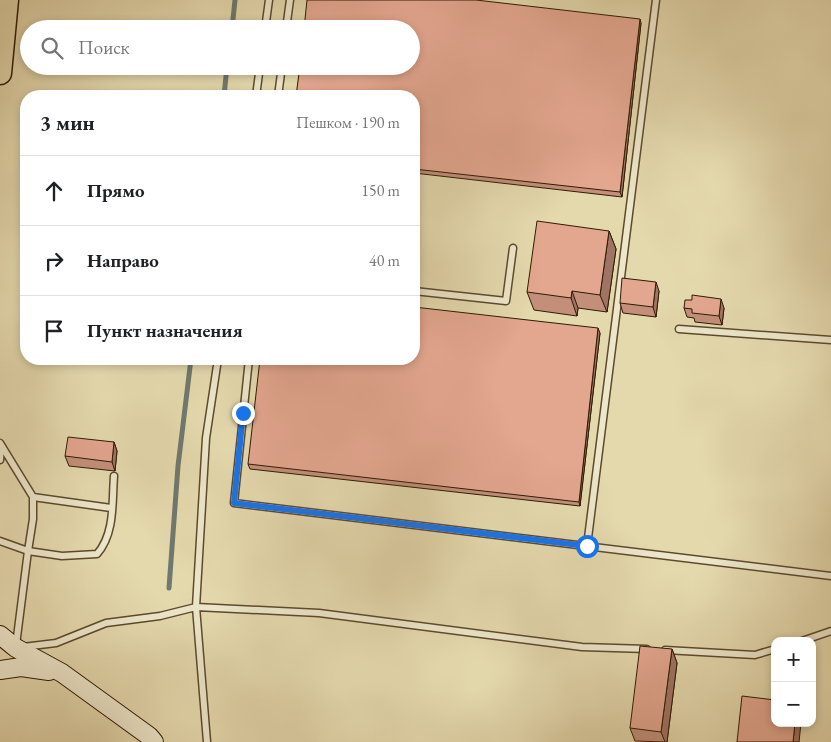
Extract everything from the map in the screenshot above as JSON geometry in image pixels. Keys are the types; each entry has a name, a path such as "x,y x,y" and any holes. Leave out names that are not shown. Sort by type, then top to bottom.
{"highway":[{"path":"0,73 7,0"}],"main road":[{"path":"0,635 16,648 62,673 150,736 154,742"},
{"path":"0,670 21,667 62,673"}],"lane":[{"path":"266,20 269,0"},
{"path":"287,20 290,0"},
{"path":"587,546 656,0"},
{"path":"257,90 259,75"},
{"path":"279,90 281,75"},
{"path":"420,291 506,301 513,248"},
{"path":"679,328 831,340"},
{"path":"207,742 196,607 201,558 206,438 217,365"},
{"path":"248,365 234,503 831,576"},
{"path":"1,444 33,497 33,519 16,648 56,643 106,623 160,616 196,607 319,613 582,647 650,649"},
{"path":"0,460 1,444"},
{"path":"0,541 28,551 62,556 97,554 106,544 114,476"},
{"path":"33,497 111,508"},
{"path":"814,637 831,631"},
{"path":"660,649 755,655 771,650"}],"building":[{"path":"307,0 476,0 640,19 620,192 420,170 420,90 297,90 299,75 420,75 420,20 305,20"},
{"path":"537,221 609,231 600,295 572,291 571,298 527,292"},
{"path":"622,278 656,282 653,307 620,303"},
{"path":"692,295 721,299 719,316 692,313 692,309 684,308 685,300 692,300"},
{"path":"420,308 598,328 579,502 248,464 259,365 420,365"},
{"path":"68,437 114,442 112,462 65,456"},
{"path":"640,646 672,649 661,732 630,728"},
{"path":"742,696 771,700 771,727 795,727 793,742 737,742"}],"waterway":[{"path":"233,20 235,0"},
{"path":"225,90 226,75"},
{"path":"169,588 178,466 190,365"}],"route":[{"path":"243,413 234,503 587,546"}]}
